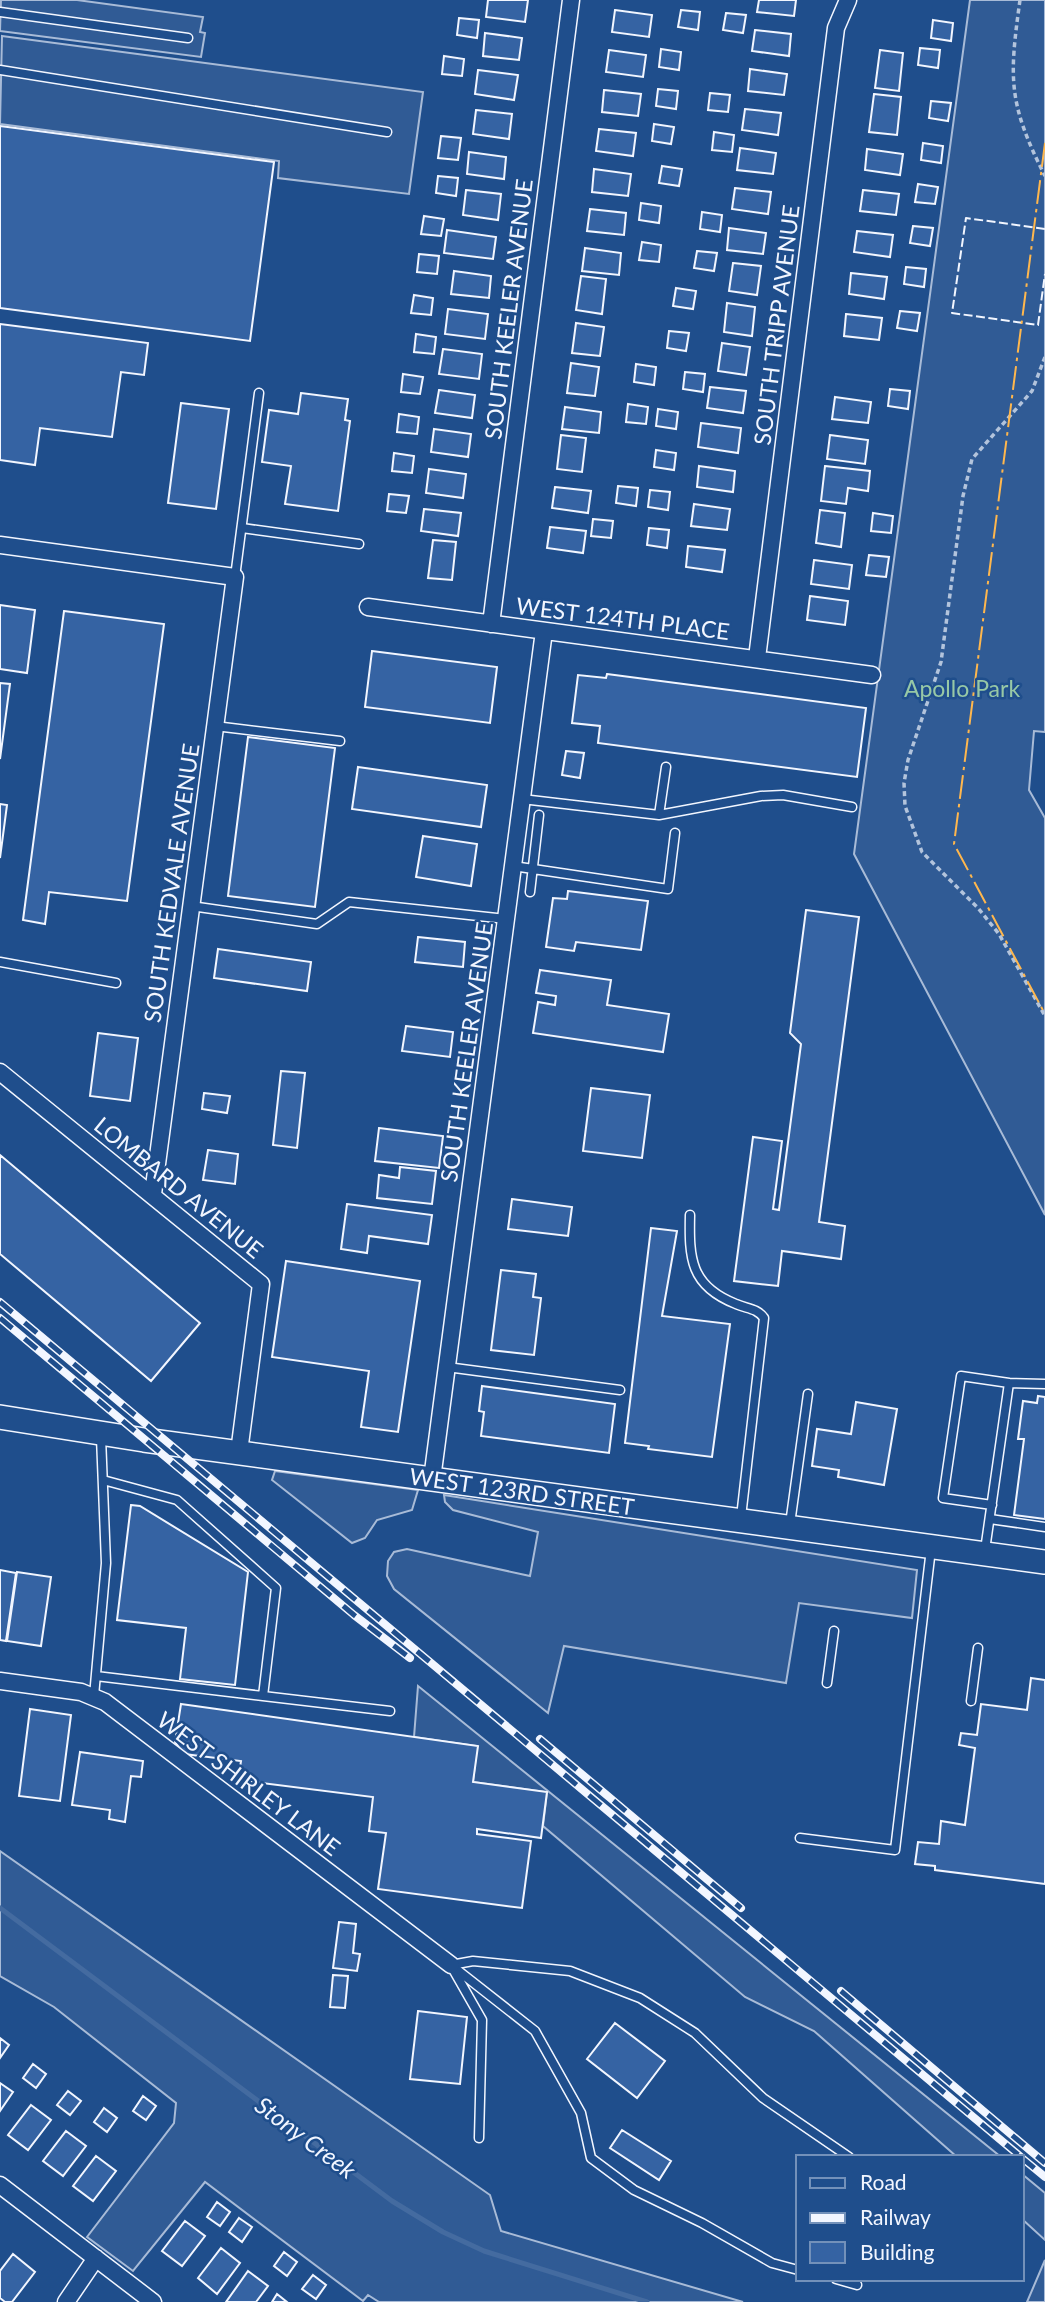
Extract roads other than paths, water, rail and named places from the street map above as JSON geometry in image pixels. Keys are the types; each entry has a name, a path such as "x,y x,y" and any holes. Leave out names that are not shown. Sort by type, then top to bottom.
{"street":[{"name":"SOUTH KEELER AVENUE","path":"491,624 571,0"},
{"name":"SOUTH TRIPP AVENUE","path":"757,658 836,28 848,0"},
{"path":"0,545 235,577"},
{"name":"SOUTH KEDVALE AVENUE","path":"153,1194 235,577"},
{"name":"WEST 124TH PLACE","path":"368,607 872,675"},
{"name":"SOUTH KEELER AVENUE","path":"432,1479 544,631"},
{"name":"LOMBARD AVENUE","path":"0,1072 261,1284 239,1452"},
{"name":"WEST 123RD STREET","path":"0,1417 101,1434 1045,1562"},
{"name":"WEST SHIRLEY LANE","path":"0,1681 94,1696 450,1965"},
{"path":"0,2185 153,2302"},
{"path":"66,2302 96,2258"}],"lane":[{"path":"0,12 188,38"},
{"path":"0,70 387,132"},
{"path":"235,577 259,393"},
{"path":"242,528 359,544"},
{"path":"215,726 340,741"},
{"path":"659,815 666,767"},
{"path":"522,799 659,815 761,796 783,795 852,807"},
{"path":"530,892 539,816"},
{"path":"513,866 668,889 675,833"},
{"path":"191,906 317,924 349,902 506,919"},
{"path":"0,962 116,983"},
{"path":"690,1215 689,1254 694,1272 722,1298 759,1311 764,1318 740,1520"},
{"path":"447,1367 620,1390"},
{"path":"992,1505 943,1498 961,1376 1009,1383 1045,1384"},
{"path":"985,1553 1009,1383"},
{"path":"790,1527 808,1394"},
{"path":"94,1696 106,1563 101,1434"},
{"path":"103,1480 177,1500 276,1588 263,1696"},
{"path":"990,1519 1045,1527"},
{"path":"800,1838 895,1850 932,1546"},
{"path":"827,1683 834,1631"},
{"path":"971,1701 978,1648"},
{"path":"96,1676 390,1711"},
{"path":"450,1965 473,1961 570,1971 640,1998 695,2033 763,2098 846,2155"},
{"path":"450,1965 482,2020 479,2138"},
{"path":"450,1965 535,2031 581,2113 591,2158 634,2190 702,2223 772,2263 796,2269"},
{"path":"843,2281 857,2285"}],"waterway":[{"name":"Stony Creek","path":"0,1908 392,2201 443,2232 484,2251 647,2302"}],"railway":[{"path":"0,1302 1019,2155"},
{"path":"0,1318 354,1615 410,1658"},
{"path":"540,1739 741,1908"},
{"path":"841,1991 1045,2163"},
{"path":"1024,2160 1045,2177"}],"park label":[{"name":"Apollo Park","path":"962,688"}]}
